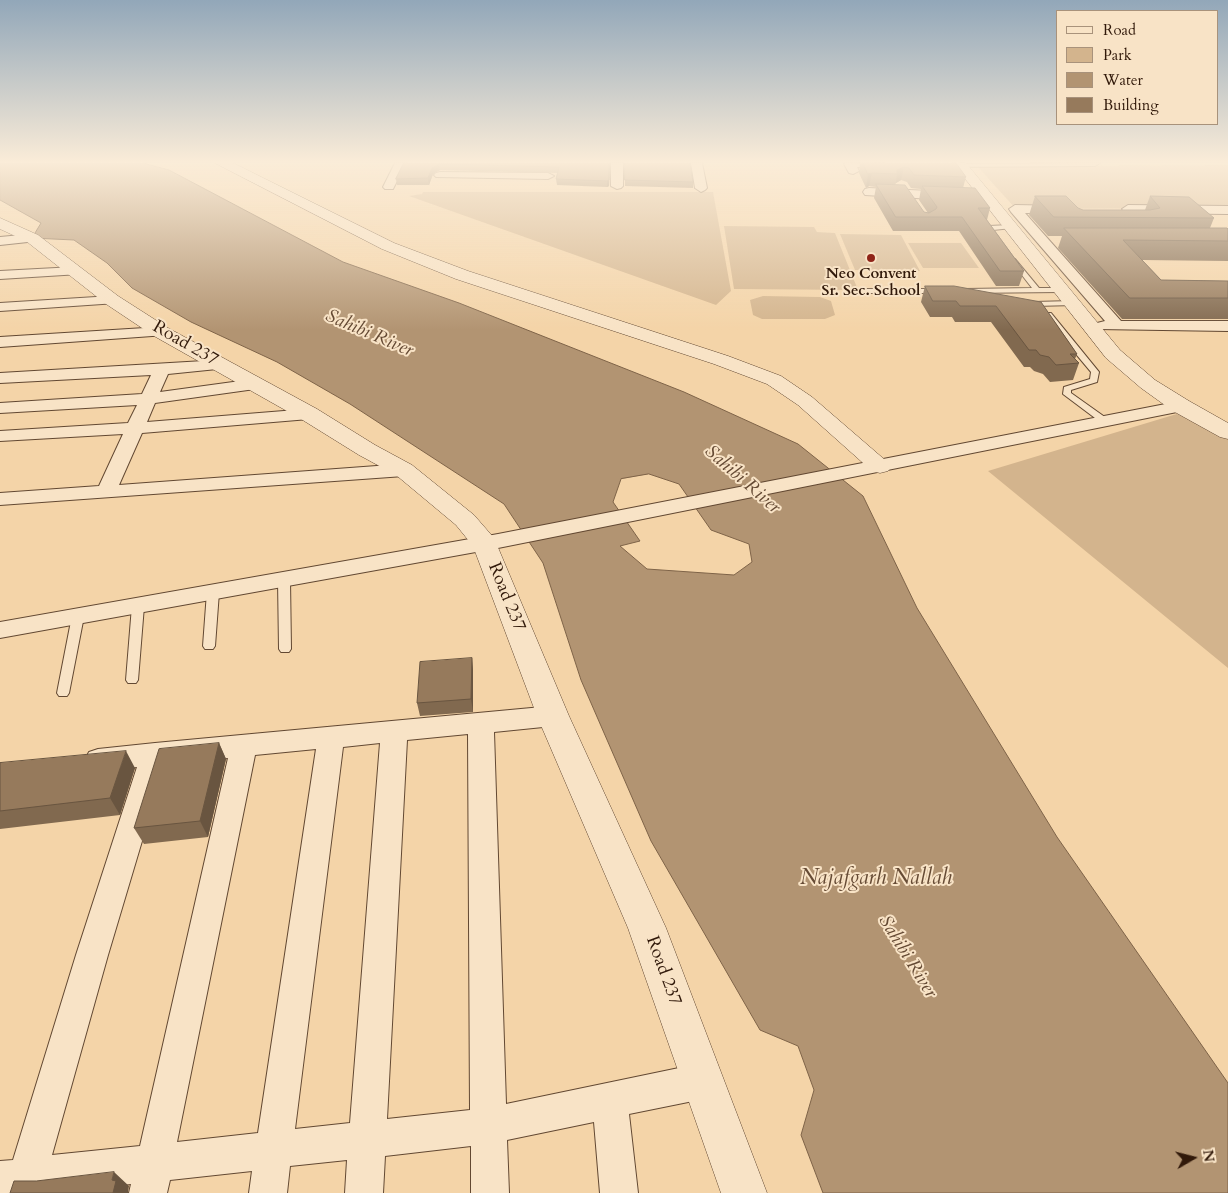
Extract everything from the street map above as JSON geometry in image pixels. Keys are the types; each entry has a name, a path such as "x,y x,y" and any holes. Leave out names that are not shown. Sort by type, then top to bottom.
{"street":[{"path":"332,219 388,246 462,275 721,360 774,380 805,400 880,466"},
{"path":"1000,219 1023,242 1113,354 1148,384 1181,406 1228,432"},
{"path":"1025,219 1117,326"},
{"path":"1115,223 1143,223 1138,219"},
{"name":"Road 237","path":"0,224 32,238 112,300 161,332 309,414 367,450 404,470 466,520 485,544 554,716 647,928 744,1193"},
{"path":"0,240 32,238"},
{"path":"1023,242 1066,242"},
{"path":"0,275 75,271"},
{"path":"0,307 112,300"},
{"path":"1090,326 1228,326"},
{"path":"0,342 161,332"},
{"path":"0,378 221,365"},
{"path":"106,492 162,369"},
{"path":"0,408 149,399 255,384"},
{"path":"0,630 518,538 1181,406"},
{"path":"0,436 135,428 309,414"},
{"path":"0,500 404,470"},
{"path":"72,762 554,716"},
{"path":"481,723 490,1193"},
{"path":"364,1193 394,731"},
{"path":"268,1193 331,737"},
{"path":"152,1179 244,746"},
{"path":"155,754 92,955 16,1184 152,1179 274,1150 489,1126 704,1081"},
{"path":"610,1102 619,1193"}],"lane":[{"path":"1001,244 989,228 1010,227"},
{"path":"1007,252 1037,290"},
{"path":"961,291 1037,290 1067,297"},
{"path":"856,291 1027,302 1067,297"},
{"path":"919,298 951,296"},
{"path":"1027,302 1043,309 1095,372 1094,380 1067,390 1067,394 1106,422"},
{"path":"284,580 285,649"},
{"path":"209,646 213,592"},
{"path":"132,680 138,606"},
{"path":"63,693 78,616"}],"green space":[{"path":"473,219 718,219 731,291 716,305"},
{"path":"724,226 814,227 817,232 835,233 858,290 734,289"},
{"path":"840,234 901,235 920,271 855,270"},
{"path":"908,243 961,243 979,268 923,268"},
{"path":"763,296 820,297 831,301 835,315 825,319 762,319 753,315 750,300"},
{"path":"1180,413 1228,438 1228,668 988,471"}],"water":[{"name":"Najafgarh Nallah","path":"33,219 261,219 343,262 459,303 684,392 798,444 863,496 917,608 1057,837 1228,1083 1228,1193 823,1193 801,1135 814,1090 798,1046 760,1030 651,841 581,680 543,563 504,504 350,404 277,362 191,322 132,288 107,263 74,240 32,238 41,223","holes":["649,474 679,484 711,530 749,544 752,562 734,575 647,569 620,546 640,541 613,502 621,479"]}],"building":[{"path":"963,219 986,219 1024,271 1000,271"},
{"path":"1064,228 1227,228 1228,241 1123,240 1161,280 1228,281 1228,298 1130,298"},
{"path":"925,286 954,286 1041,302 1077,354 1070,354 1079,363 1056,365 1049,357 1040,355 1036,350 1029,350 996,306 960,306 956,301 933,301"},
{"path":"472,658 471,699 417,703 420,662"},
{"path":"219,743 200,821 134,828 159,749"},
{"path":"126,751 110,798 0,811 0,763"},
{"path":"114,1172 112,1180 116,1181 113,1193 10,1193 14,1181 36,1181"}],"place":[{"name":"Neo Convent Sr. Sec. School","path":"871,258"}],"water label":[{"name":"Sahibi River","path":"369,334"},
{"name":"Sahibi River","path":"742,480"},
{"name":"Sahibi River","path":"907,957"}]}
